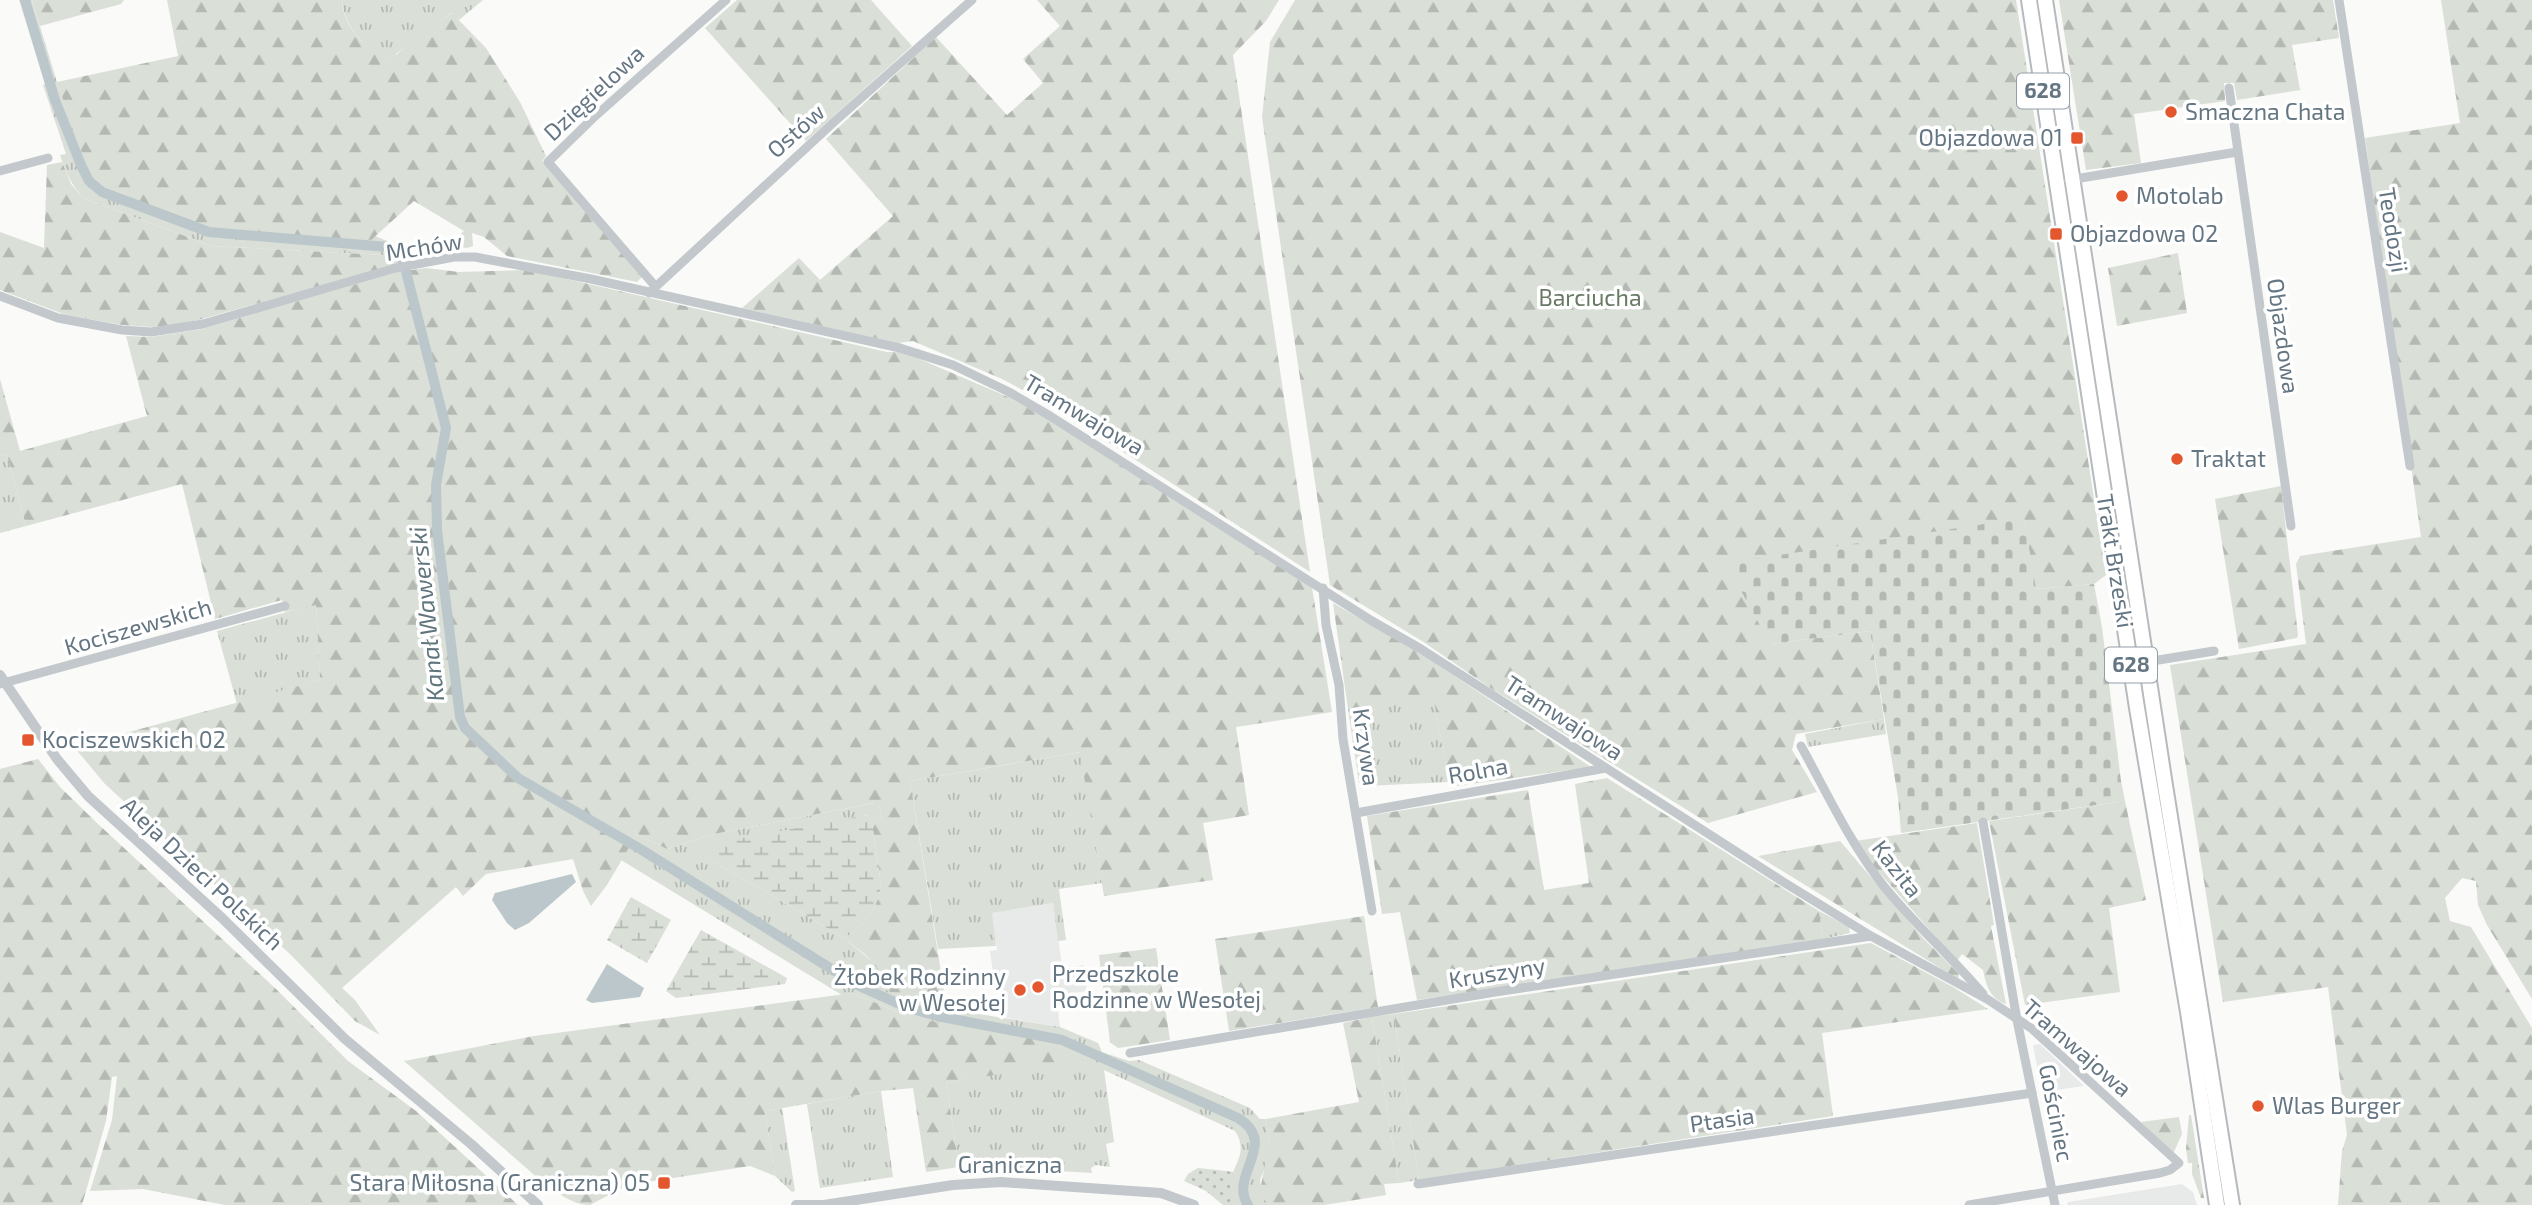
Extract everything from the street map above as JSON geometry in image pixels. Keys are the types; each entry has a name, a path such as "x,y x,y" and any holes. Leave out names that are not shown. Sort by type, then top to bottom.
{"main road":[{"name":"Trakt Brzeski","path":"2029,0 2137,708 2201,1090 2217,1205"},
{"name":"Trakt Brzeski","path":"2045,0 2232,1205"}],"street":[{"name":"Dzięgielowa","path":"652,289 548,162 592,119 726,0"},
{"name":"Ostów","path":"652,289 972,0"},
{"name":"Teodozji","path":"2339,0 2410,466"},
{"name":"Objazdowa","path":"2228,88 2291,526"},
{"path":"2057,183 2237,152"},
{"path":"0,171 48,158"},
{"name":"Mchów","path":"0,296 58,318 122,330 151,332 203,324 396,268 454,257 475,257 652,289 900,348"},
{"name":"Tramwajowa","path":"900,348 953,365 1009,392 1096,442 1871,936 1987,999 2031,1028 2179,1163 2160,1173 2052,1193"},
{"name":"Krzywa","path":"1324,588 1326,625 1339,685 1343,738 1372,911"},
{"name":"Kociszewskich","path":"2,680 285,606"},
{"path":"2146,662 2214,651"},
{"name":"Aleja Dzieci Polskich","path":"2,680 57,759 88,796 230,926 345,1040 471,1144 538,1204"},
{"name":"Kazita","path":"1801,746 1855,846 1882,884 1987,999"},
{"name":"Rolna","path":"1356,813 1606,768"},
{"name":"Gościniec","path":"1983,822 2017,1020 2055,1205"},
{"name":"Kruszyny","path":"1130,1054 1495,992 1871,936"},
{"name":"Ptasia","path":"1418,1184 2032,1093"},
{"name":"Graniczna","path":"796,1205 824,1205 965,1184 1001,1182 1161,1193 1194,1205"},
{"path":"1969,1205 2052,1193"}],"shaded area":[{"path":"572,874 576,882 529,923 515,930 492,900 495,893"},
{"path":"1053,903 1062,965 1051,967 1051,970 1084,965 1087,991 1056,995 1060,1027 1007,1018 1001,980 993,972 990,951 997,950 991,913"},
{"path":"607,964 644,988 640,997 592,1003 586,1000"},
{"path":"2040,1044 2084,1086 2042,1092 2033,1045"},
{"path":"2182,1184 2193,1192 2197,1205 2067,1205 2068,1202"}],"green space":[{"path":"19,0 32,0 57,82 88,166 96,179 115,191 196,225 368,241 375,236 421,255 398,264 384,255 212,246 83,198 69,178 60,155 66,154"},
{"path":"32,0 124,0 121,4 40,26"},
{"path":"167,0 345,0 342,2 351,28 363,42 387,57 394,52 396,55 452,13 486,48 520,102 546,156 542,161 642,277 637,282 507,256 484,237 472,233 473,246 467,248 448,245 464,231 414,201 369,242 211,228 150,208 117,193 96,179 91,172 57,82 178,56"},
{"path":"483,0 459,20 451,13 389,57 373,52 354,32 344,13 342,2"},
{"path":"737,0 871,0 912,46 806,141 705,28"},
{"path":"1037,0 1279,0 1266,21 1233,55 1310,572 1047,403 1002,379 913,341 898,343 742,308 799,258 820,280 893,216 826,139 936,37 1007,115 1043,83 1023,59 1060,26"},
{"name":"Barciucha","path":"1295,0 2016,0 2106,575 2094,584 2035,589 2024,519 1770,644 1870,631 1884,719 1796,734 1792,750 1817,792 1708,823 1330,585 1262,117 1270,42"},
{"path":"2059,0 2333,0 2339,38 2292,45 2300,90 2237,100 2234,83 2224,83 2225,101 2134,114 2141,163 2086,170"},
{"path":"2441,0 2532,0 2532,999 2487,925 2478,905 2476,881 2462,878 2445,898 2450,921 2471,927 2532,1028 2532,1205 2338,1205 2342,1151 2347,1135 2328,987 2223,1002 2170,665 2306,644 2296,564 2300,556 2421,537 2365,138 2460,123"},
{"path":"62,162 71,184 83,198 212,246 384,255 398,264 177,325 123,325 66,315 0,290 0,232 44,248 47,165"},
{"path":"2178,253 2187,313 2117,326 2108,268"},
{"path":"426,268 459,272 527,270 887,352 903,352 1006,396 1072,433 1312,587 1332,712 1236,727 1249,815 1203,823 1213,880 1104,896 1080,752 910,781 947,1009 917,1002 881,988 881,979 875,965 844,938 869,916 877,902 881,885 872,823 882,819 880,808 874,803 714,834 667,849 637,834 607,885 591,906 583,891 573,859 486,874 463,896 456,887 342,988 355,1000 380,1035 355,1021 291,955 105,784 74,747 320,680 316,605 285,612 282,600 215,619 182,484 26,526 7,454 0,456 0,379 20,451 147,416 126,336 151,337 202,329 398,272"},
{"path":"7,454 26,526 0,533 0,456"},
{"path":"2281,486 2298,635 2297,638 2239,649 2215,499"},
{"path":"2024,518 2036,589 2094,584 2125,801 1901,833 1898,797 1870,631 1770,644 1726,563"},
{"path":"1333,603 1423,655 1591,767 1457,786 1449,782 1433,696 1348,709"},
{"path":"316,604 320,680 237,704 217,631"},
{"path":"1433,695 1449,782 1366,786 1359,783 1348,709"},
{"path":"1884,719 1886,734 1808,747 1805,734"},
{"path":"1081,752 1102,883 1059,889 1066,940 1058,941 1053,903 992,913 996,946 938,949 910,781"},
{"path":"38,759 60,787 275,988 348,1061 416,1111 518,1205 225,1205 143,1189 90,1191 112,1120 117,1076 112,1077 106,1121 82,1205 0,1205 0,769"},
{"path":"1607,778 1819,911 1823,939 1417,1000 1400,912 1382,914 1367,816 1528,790 1544,890 1589,883 1575,784"},
{"path":"2125,801 2146,900 2109,908 2120,992 2025,1005 1989,821"},
{"path":"875,803 880,808 882,820 872,823 867,815 706,857 844,938 874,963 882,977 882,988 917,1002 947,1009 1060,1027 1098,1043 1102,1052 1129,1061 1139,1060 1250,1108 1260,1119 1266,1119 1269,1142 1267,1162 1260,1180 1263,1199 1272,1205 1234,1203 1231,1178 1241,1147 1235,1131 1104,1070 1114,1142 1106,1144 1110,1167 1096,1165 1091,1168 1092,1173 959,1167 946,1083 1082,1059 911,1018 853,993 842,995 621,860 637,834 667,849 714,834"},
{"path":"868,815 872,823 881,885 877,902 869,916 844,938 706,857 700,846"},
{"path":"1977,823 1994,925 1991,926 2006,1004 1992,995 1983,970 1962,954 1957,961 1863,854 1855,841"},
{"path":"1840,841 1923,938 1959,974 1958,979 1758,856"},
{"path":"631,897 671,920 647,963 607,940"},
{"path":"1819,911 1849,927 1850,933 1823,939"},
{"path":"1364,916 1378,1007 1229,1031 1215,939"},
{"path":"701,930 787,978 785,984 676,998 666,991"},
{"path":"1871,943 1988,1009 1822,1033 1833,1116 1419,1180 1394,1014"},
{"path":"1156,948 1170,1040 1118,1048 1110,1042 1099,955"},
{"path":"853,993 911,1018 1053,1042 1083,1060 946,1083 959,1167 926,1172 913,1088 881,1091 765,1111 775,1176 750,1166 628,1185 590,1205 570,1200 540,1180 404,1061 534,1036"},
{"path":"1394,1014 1419,1180 1399,1183 1372,1017"},
{"path":"1372,1017 1399,1183 1384,1184 1386,1195 1324,1205 1272,1205 1263,1199 1260,1191 1269,1142 1266,1119 1359,1102 1343,1023"},
{"path":"881,1091 893,1177 820,1188 807,1104"},
{"path":"782,1108 795,1191 792,1192 775,1176 765,1111"},
{"path":"2189,1115 2204,1198 2201,1198 2192,1174 2192,1163 2188,1163 2186,1149"},
{"path":"2179,1117 2182,1134 2173,1154 2141,1122"},
{"path":"1198,1168 1235,1172 1230,1185 1236,1205 1223,1205 1206,1191 1184,1181 1188,1174"}],"waterway":[{"name":"Kanał Wawerski","path":"25,0 55,100 81,165 89,181 102,192 209,232 388,247 403,260 446,428 436,485 437,530 460,717 465,728 518,778 642,850 857,985 906,1007 937,1016 1062,1040 1238,1118 1250,1128 1254,1138 1254,1149 1244,1182 1248,1205"}],"place":[{"name":"Smaczna Chata","path":"2171,112"},
{"name":"Objazdowa 01","path":"2077,138"},
{"name":"Motolab","path":"2122,196"},
{"name":"Objazdowa 02","path":"2056,234"},
{"name":"Traktat","path":"2177,459"},
{"name":"Kociszewskich 02","path":"28,740"},
{"name":"Przedszkole Rodzinne w Wesołej","path":"1038,987"},
{"name":"Żłobek Rodzinny w Wesołej","path":"1020,990"},
{"name":"Wlas Burger","path":"2258,1106"},
{"name":"Stara Miłosna (Graniczna) 05","path":"664,1183"}]}
